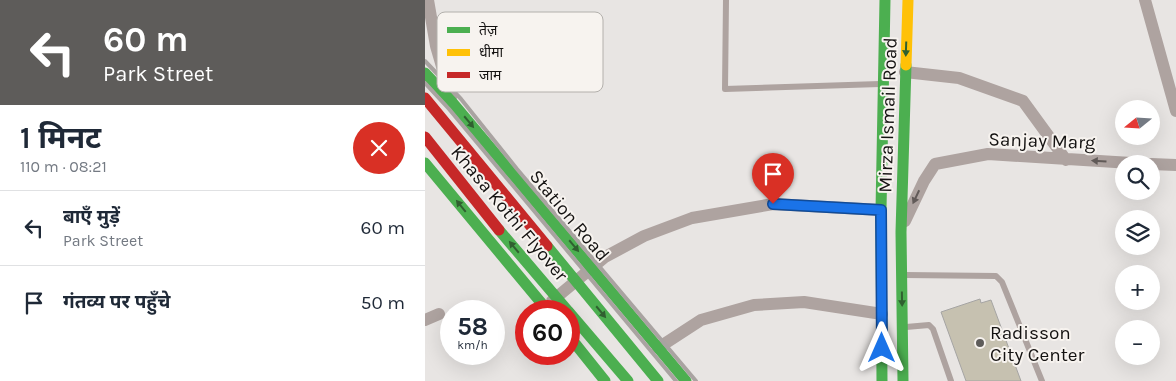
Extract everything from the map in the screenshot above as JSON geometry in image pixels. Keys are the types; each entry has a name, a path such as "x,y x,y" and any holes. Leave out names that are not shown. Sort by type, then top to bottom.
{"main road":[{"name":"Mirza Ismail Road","path":"882,381 881,210 885,0"},
{"name":"Mirza Ismail Road","path":"903,381 901,232 908,0"},
{"name":"Station Road","path":"425,73 437,86"},
{"name":"Station Road","path":"443,92 686,381"},
{"name":"Khasa Kothi Flyover","path":"425,98 658,381"},
{"name":"Khasa Kothi Flyover","path":"425,137 502,233 560,300"},
{"path":"425,163 539,300"},
{"name":"Khasa Kothi Flyover","path":"580,324 628,381"},
{"path":"580,350 604,381"}],"street":[{"path":"428,0 437,50"},
{"path":"1145,0 1176,111"},
{"path":"905,72 959,78 1023,101 1066,160"},
{"path":"449,92 452,102"},
{"name":"Sanjay Marg","path":"901,232 921,187 935,164 988,154 1115,162"},
{"path":"1160,164 1176,165"},
{"path":"557,300 605,257 644,236 692,218 773,204 881,210"},
{"path":"659,348 701,320 753,304 804,302 882,314"},
{"path":"425,320 439,314"}],"lane":[{"path":"726,0 725,89 883,84"},
{"path":"901,275 997,276 1002,282 1042,381"},
{"path":"902,328 929,325 933,329 951,381"}],"building":[{"name":"Radisson City Center","path":"980,299 981,303 991,300 1021,381 966,381 941,312"}],"railway":[{"path":"425,61 437,74"},
{"path":"425,83 449,109 676,381"},
{"path":"454,92 696,381"}],"traffic: fast":[{"path":"882,381 881,210 885,0"},
{"path":"903,381 901,232 906,65"},
{"path":"425,73 437,86"},
{"path":"443,92 686,381"},
{"path":"425,163 539,300"},
{"path":"499,230 559,300"},
{"path":"547,246 658,381"},
{"path":"580,325 628,381"},
{"path":"580,350 605,381"}],"traffic: slow":[{"path":"906,65 908,0"}],"traffic: jam":[{"path":"425,98 547,246"},
{"path":"425,137 499,230"}],"place":[{"name":"Radisson City Center","path":"980,343"}],"route":[{"path":"773,204 881,210 882,348"}]}
